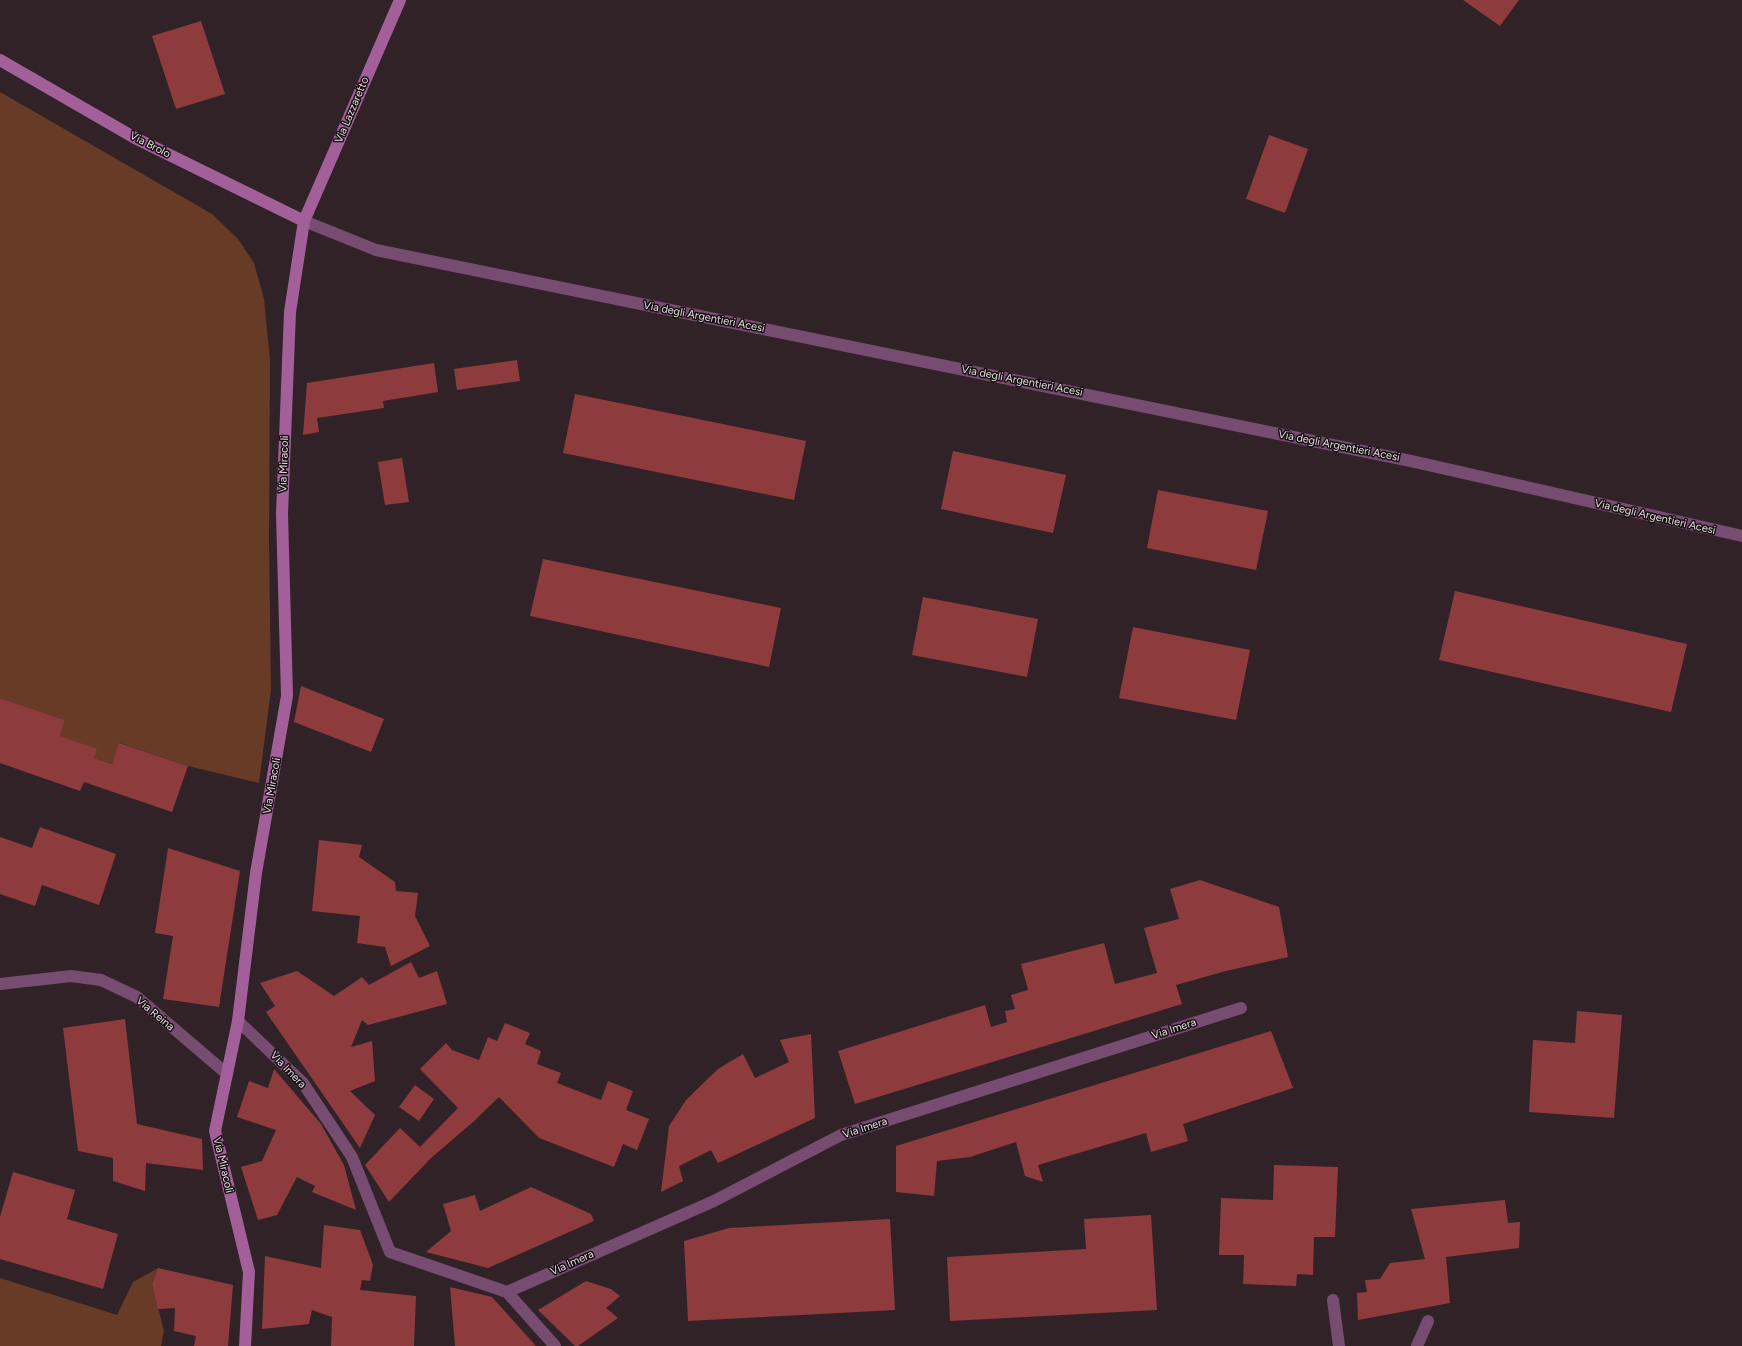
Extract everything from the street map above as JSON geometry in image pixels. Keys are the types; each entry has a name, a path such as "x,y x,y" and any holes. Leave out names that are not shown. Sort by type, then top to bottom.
{"street":[{"name":"Via Lazzaretto","path":"304,221 400,0"},
{"name":"Via Brolo","path":"0,60 135,138 304,221"},
{"name":"Via degli Argentieri Acesi","path":"304,221 376,250 1411,461 1742,536"},
{"name":"Via Miracoli","path":"245,1346 249,1272 215,1131 238,1021 256,873 287,696 282,514 290,312 304,221"},
{"name":"Via Reina","path":"0,984 71,976 101,980 137,997 227,1074"},
{"name":"Via Imera","path":"238,1021 303,1083 352,1157 390,1252 507,1292 714,1201 841,1135 1241,1008"},
{"path":"507,1292 554,1346"},
{"path":"1333,1300 1339,1346"},
{"path":"1417,1346 1428,1321"}],"shaded area":[{"path":"0,92 212,214 238,239 254,263 264,299 270,360 269,539 271,690 259,783 188,766 120,743 112,764 94,758 60,736 65,720 0,698"},
{"path":"158,1268 152,1284 164,1331 161,1346 0,1346 0,1278 117,1315 133,1282"}],"building":[{"path":"1463,0 1519,0 1500,26"},
{"path":"201,21 225,94 176,109 152,36"},
{"path":"1269,135 1308,149 1285,213 1246,199"},
{"path":"517,360 520,381 457,390 454,369"},
{"path":"434,363 438,392 383,401 384,408 317,418 319,432 303,435 307,383"},
{"path":"575,394 806,441 794,500 563,453"},
{"path":"953,451 1066,475 1053,533 941,509"},
{"path":"402,458 409,502 385,505 378,462"},
{"path":"1158,490 1268,511 1256,570 1147,548"},
{"path":"543,559 781,608 769,667 530,616"},
{"path":"1455,591 1687,644 1671,712 1439,660"},
{"path":"923,597 1038,619 1027,677 912,655"},
{"path":"1133,627 1250,650 1236,720 1119,698"},
{"path":"301,686 384,719 371,752 294,722"},
{"path":"0,698 65,720 60,736 97,749 94,758 112,764 119,743 188,766 172,812 84,782 80,791 0,763"},
{"path":"40,827 116,854 99,905 42,885 35,906 0,894 0,837 32,848"},
{"path":"319,840 362,845 359,857 395,882 396,891 418,893 415,916 430,946 391,966 385,947 357,943 360,916 312,911"},
{"path":"168,848 240,871 219,1007 163,999 173,936 155,933"},
{"path":"1200,880 1279,907 1288,957 1226,971 1176,985 1182,1004 855,1104 838,1051 985,1005 991,1027 1007,1022 1005,1011 1015,1009 1011,995 1028,990 1021,964 1104,943 1115,984 1157,973 1144,928 1179,919 1170,889"},
{"path":"411,962 419,978 437,971 447,1004 368,1025 362,1020 351,1047 372,1041 375,1081 350,1091 375,1115 360,1148 266,1012 275,1006 260,983 297,971 334,996 362,977 369,985"},
{"path":"1577,1011 1622,1015 1614,1118 1529,1112 1533,1040 1575,1043"},
{"path":"125,1019 137,1124 202,1139 203,1170 146,1163 145,1191 113,1181 113,1158 78,1151 63,1028"},
{"path":"505,1023 530,1033 525,1044 541,1051 537,1064 561,1073 557,1083 601,1100 608,1081 633,1091 626,1110 649,1119 637,1150 623,1144 614,1167 539,1138 499,1097 472,1123 431,1158 389,1202 365,1165 400,1128 420,1147 458,1108 420,1069 446,1043 452,1050 479,1060 488,1037 497,1041"},
{"path":"1271,1031 1293,1088 1183,1124 1188,1141 1151,1152 1146,1133 1038,1165 1043,1182 1025,1176 1016,1142 970,1157 937,1161 934,1196 896,1192 896,1146"},
{"path":"811,1034 815,1118 718,1163 711,1150 679,1166 683,1181 661,1192 669,1126 686,1100 718,1069 743,1054 755,1078 789,1062 780,1040"},
{"path":"274,1069 321,1124 344,1165 356,1210 312,1192 315,1186 297,1177 277,1215 258,1220 241,1167 262,1161 276,1130 237,1117 249,1081 268,1088"},
{"path":"415,1085 434,1099 419,1121 399,1107"},
{"path":"1274,1165 1338,1167 1335,1237 1314,1237 1313,1275 1297,1274 1296,1286 1243,1284 1244,1255 1219,1255 1221,1198 1273,1200"},
{"path":"13,1172 75,1190 67,1219 118,1234 103,1289 0,1259 0,1217"},
{"path":"531,1187 591,1214 594,1221 488,1268 426,1252 451,1231 443,1204 475,1195 480,1211"},
{"path":"1505,1200 1508,1223 1520,1222 1519,1248 1446,1257 1450,1303 1358,1320 1357,1293 1367,1292 1365,1280 1380,1279 1390,1263 1425,1259 1411,1209"},
{"path":"1151,1215 1157,1310 950,1321 947,1257 1086,1249 1084,1219"},
{"path":"890,1219 895,1310 688,1321 684,1241 729,1228"},
{"path":"324,1225 360,1230 373,1265 370,1281 362,1280 360,1290 416,1296 414,1346 331,1346 332,1317 312,1310 309,1324 262,1329 265,1256 321,1268"},
{"path":"158,1268 233,1285 228,1346 194,1346 196,1336 174,1331 175,1308 158,1309 152,1284"},
{"path":"586,1281 611,1289 620,1296 606,1308 618,1318 578,1346 575,1346 538,1310"},
{"path":"450,1287 492,1297 536,1346 455,1346"}]}
